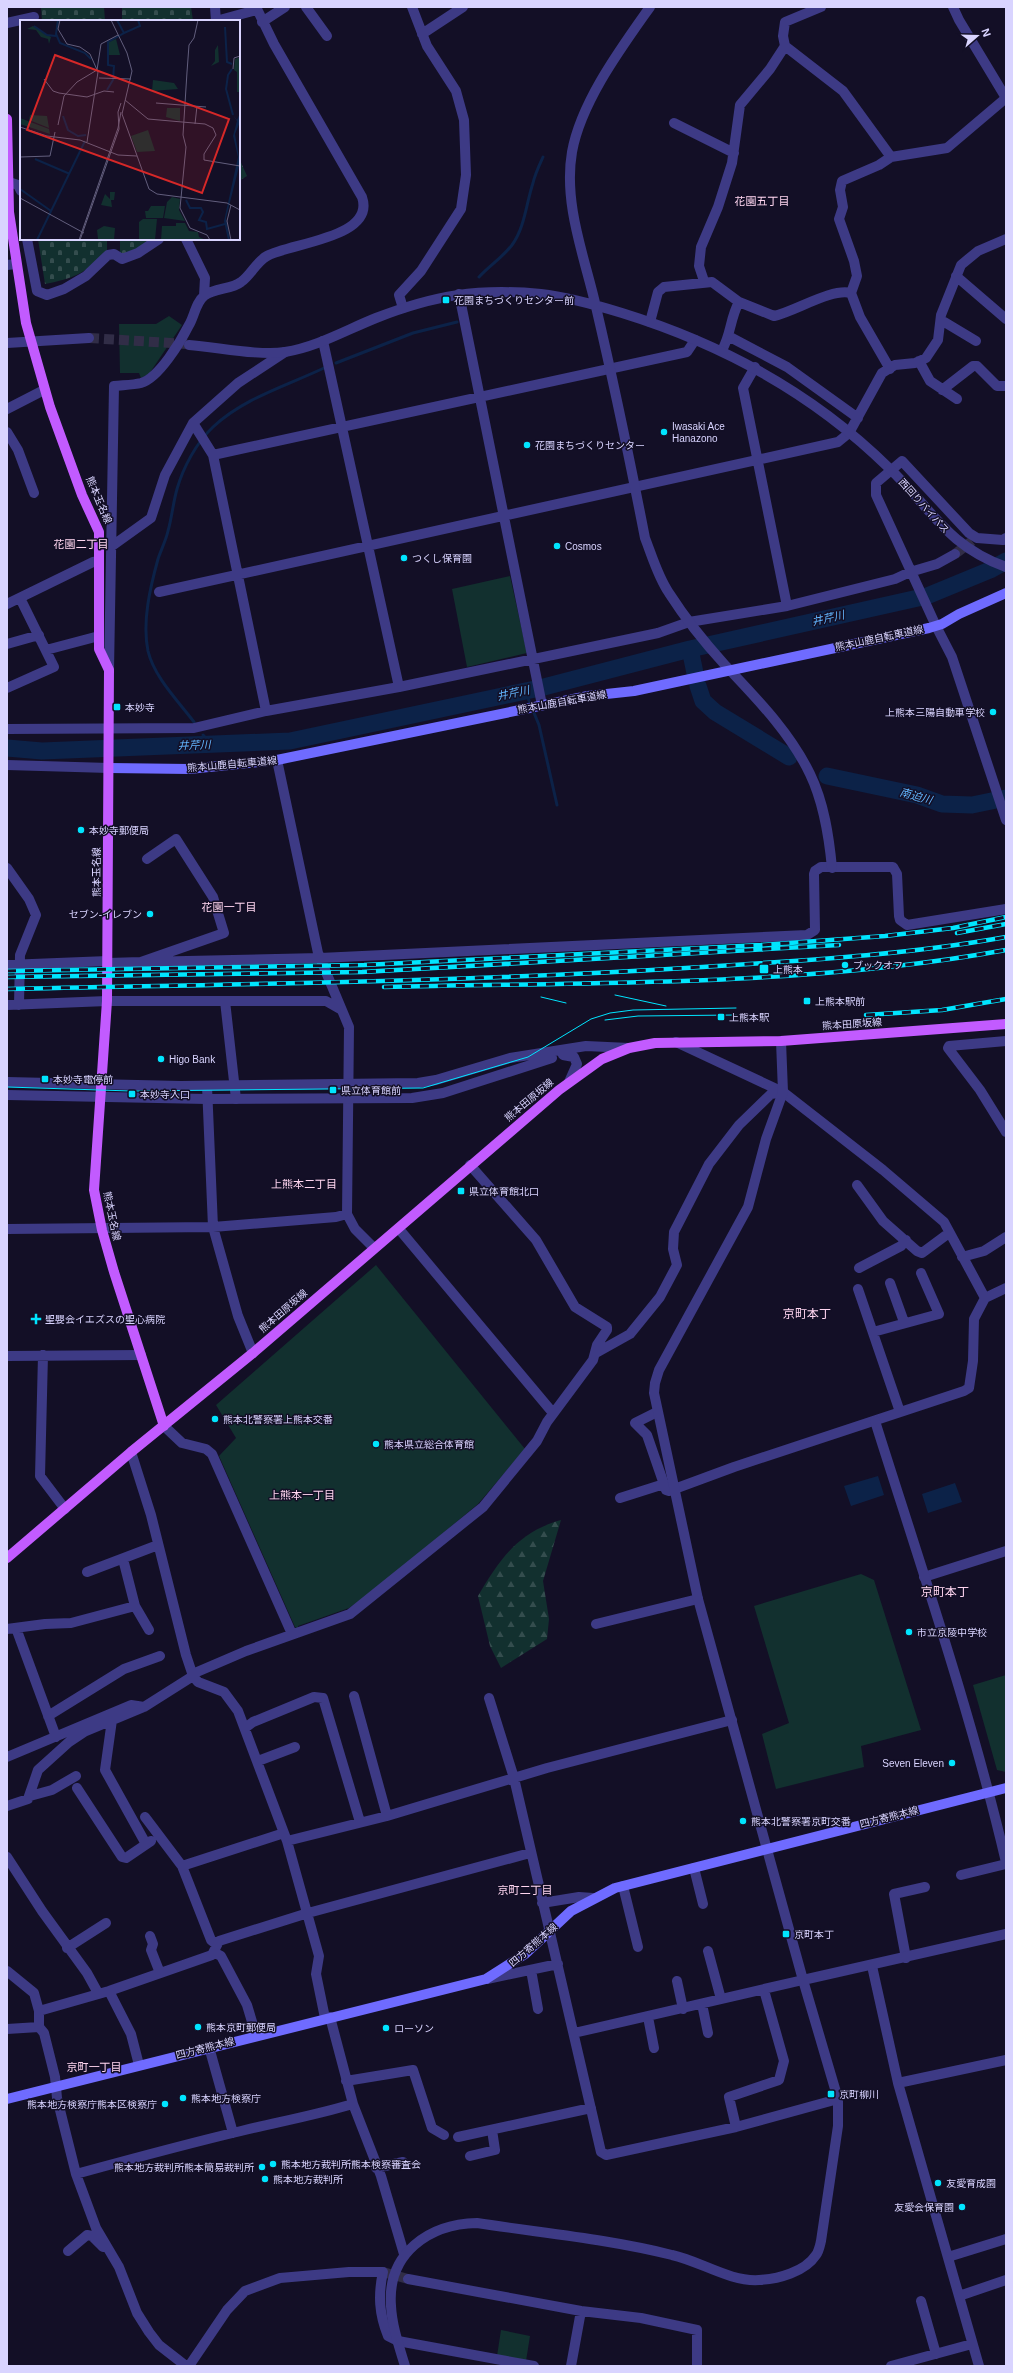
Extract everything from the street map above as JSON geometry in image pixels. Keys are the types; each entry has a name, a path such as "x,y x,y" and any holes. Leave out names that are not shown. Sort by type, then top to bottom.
{"main road":[{"name":"熊本玉名線","path":"7,119 11,265 44,390 82,494 97,524 99,532 99,649 109,670 110,730 107,1001 94,1190 102,1230 164,1426"},
{"name":"熊本山鹿自転車道線","path":"109,765 189,769 277,760 540,705 588,696 634,691 728,667 934,622 1006,593"},
{"name":"熊本田原坂線","path":"164,1426 374,1248 399,1229 470,1165 569,1082 602,1059 629,1048 674,1041 781,1041 1006,1024"},
{"path":"7,1558 131,1452 164,1426"},
{"name":"四方寄熊本線","path":"7,2099 256,2035 486,1979 525,1954 572,1911 593,1898 623,1886 1006,1788"}],"street":[{"path":"215,7 216,20"},
{"path":"262,22 285,7"},
{"path":"306,7 326,36"},
{"path":"403,308 399,295 421,270 461,210 466,175 464,120 456,91 427,46 412,7"},
{"path":"422,34 464,7"},
{"path":"650,7 606,70 575,136 571,154 574,220 596,305 645,538 656,566 668,592 691,624 780,726 810,773 825,817 832,868"},
{"path":"821,7 785,22 783,36 785,46 843,92 890,157"},
{"path":"890,369 860,317 851,292 857,276 854,261 839,218 843,207 840,190 842,181 879,165 890,157 947,148 1006,98 959,20 953,7"},
{"path":"204,296 217,289 241,283 267,256 330,238 359,219 364,212 365,205 362,197 262,22 256,8 219,20"},
{"path":"7,23 35,15"},
{"path":"704,281 699,266 701,247 723,193 734,153 740,105 770,69 785,46"},
{"path":"674,123 734,153"},
{"path":"9,182 18,185 20,189"},
{"path":"159,592 838,442 849,433 882,373 895,365 918,362 926,358 938,340 941,320 961,265 978,251 1006,239"},
{"path":"27,240 37,291 47,296 64,289 86,276 108,255 114,254 122,259 129,257 157,240"},
{"path":"109,670 114,386 142,382 157,372 189,326 204,296 205,278 186,240"},
{"path":"956,276 1006,318"},
{"path":"650,322 658,292 664,287 704,281 712,282 739,302 774,316 832,295 845,291 851,292"},
{"name":"西回りバイパス","path":"285,352 323,341 403,308 459,294 483,291 542,294 596,305 650,322 722,350 793,389 849,433 890,469 951,537 973,543 1006,567"},
{"path":"459,294 504,515 540,705"},
{"path":"722,350 730,337 732,316 739,302"},
{"path":"941,320 976,341"},
{"path":"730,337 787,367 858,418"},
{"path":"7,343 30,340 89,338"},
{"path":"213,455 687,352 695,340"},
{"path":"323,341 399,687"},
{"path":"189,344 285,352"},
{"path":"112,546 151,518 165,475 193,423 238,383 285,352"},
{"path":"918,362 930,382 957,399"},
{"path":"942,390 973,366 977,366 997,386 1006,386"},
{"path":"755,367 743,388 787,606"},
{"path":"7,408 44,390"},
{"path":"193,423 213,455 266,711"},
{"path":"7,432 18,450 34,493"},
{"path":"1005,814 952,657 911,574 876,495 876,483 890,469 902,461 956,521 973,543 1003,540 1006,538"},
{"path":"7,730 194,728 266,711 399,687 532,658 658,633 691,624 787,606 895,579 937,564 956,554"},
{"path":"7,604 80,567 99,561"},
{"path":"7,688 54,667 20,598"},
{"path":"7,644 39,635"},
{"path":"46,650 99,636"},
{"path":"277,760 320,958 340,1009 349,1027 346,1214 355,1229 374,1248"},
{"path":"7,765 109,765"},
{"path":"141,962 224,933 213,897 176,839 147,859"},
{"path":"7,965 320,958 807,935 815,930 815,871 821,867 894,867 897,874 899,916 900,920 907,925 1006,909"},
{"path":"7,868 29,899 36,915 20,955 18,1005"},
{"path":"7,1005 107,1001 326,1000 340,1009"},
{"path":"225,1001 236,1099"},
{"path":"674,1041 782,1092 883,1170 944,1222 985,1298"},
{"path":"404,2366 391,2304 397,2270 404,2254 433,2232 461,2223 477,2222 672,2255 737,2277 758,2280 782,2278 808,2263 816,2255 822,2241 838,2126 838,2099 803,1980 768,1848 698,1599 657,1412 655,1382 659,1370 748,1207 766,1139 782,1092 781,1041"},
{"path":"1006,1041 949,1046 948,1048 980,1090 1006,1132"},
{"path":"7,1082 207,1086 427,1083 500,1060 586,1046 629,1048"},
{"path":"7,1095 208,1099 412,1098 429,1096 562,1055 586,1046"},
{"path":"562,1055 574,1057 577,1064 569,1082"},
{"path":"207,1086 213,1227 238,1316 253,1352"},
{"path":"596,1353 630,1334 660,1297 677,1264 673,1249 674,1232 701,1178 739,1125 771,1094 782,1092"},
{"path":"30,1796 42,1765 84,1732 144,1707 194,1676 197,1672 246,1651 356,1611 483,1506 528,1453 553,1413 581,1377 596,1353 597,1345 608,1330 607,1327 575,1307 536,1240 470,1165"},
{"path":"857,1185 883,1221 922,1253 949,1233"},
{"path":"7,1229 102,1230 213,1227 336,1217 346,1214"},
{"path":"399,1229 553,1413"},
{"path":"962,1257 984,1251 1006,1237"},
{"path":"859,1268 901,1246 906,1240"},
{"path":"873,1332 904,1322 939,1314 921,1273"},
{"path":"890,1283 904,1322"},
{"path":"657,1412 635,1423 647,1435 667,1491 969,1388 973,1361 974,1320 985,1298 1006,1288"},
{"path":"858,1289 900,1412"},
{"path":"43,1355 40,1476 65,1509"},
{"path":"7,1356 141,1355"},
{"path":"875,1421 990,1792 1006,1863 961,1875"},
{"path":"164,1426 182,1443 206,1449 212,1454 292,1634"},
{"path":"131,1452 158,1545 186,1655 194,1676 204,1685 224,1692 230,1697 245,1728 286,1837 319,1956 316,1974 346,2081 391,2208 404,2254"},
{"path":"620,1498 664,1484"},
{"path":"87,1572 158,1545"},
{"path":"924,1577 1006,1552"},
{"path":"122,1559 135,1606 149,1630"},
{"path":"596,1624 698,1599"},
{"path":"56,1737 12,1628 71,1623 135,1606"},
{"path":"48,1716 124,1669 160,1656"},
{"path":"354,1696 387,1816"},
{"path":"245,1728 253,1722 314,1697 323,1698 360,1822"},
{"path":"489,1698 514,1778 530,1852 602,2152 606,2155 736,2127 838,2099"},
{"path":"7,1757 131,1705 144,1707"},
{"path":"112,1720 105,1770 146,1844"},
{"path":"182,1866 286,1837 387,1816 514,1778 732,1720"},
{"path":"258,1761 295,1747"},
{"path":"7,1806 30,1796 52,1790 76,1776"},
{"path":"77,1788 122,1857 126,1858 158,1836"},
{"path":"145,1817 182,1866 215,1948 248,2005 256,2035"},
{"path":"39,2011 109,1991 212,1955 219,1941 308,1913 530,1852"},
{"path":"7,1857 67,1948 87,1973 98,1993"},
{"path":"694,1868 703,1904"},
{"path":"623,1886 638,1947"},
{"path":"906,1958 894,1894 925,1887"},
{"path":"542,1903 579,1897 593,1898"},
{"path":"67,1948 106,1923"},
{"path":"574,2032 648,2017 1006,1934"},
{"path":"150,1936 153,1944 151,1950 160,1973"},
{"path":"708,1951 721,1999"},
{"path":"486,1979 558,1964"},
{"path":"872,1966 898,2083 979,2366"},
{"path":"531,1970 538,2009"},
{"path":"7,1971 34,1992 39,2011 39,2027 44,2034 56,2086 57,2098 76,2174 96,2228 118,2267 137,2314 159,2345 186,2366"},
{"path":"677,1981 683,2009"},
{"path":"736,2127 729,2097 779,2080 784,2061 764,1990"},
{"path":"109,1991 131,2034 139,2065"},
{"path":"702,2004 708,2033"},
{"path":"648,2017 654,2048"},
{"path":"7,2029 39,2027"},
{"path":"209,2047 233,2133"},
{"path":"898,2083 1006,2060"},
{"path":"346,2081 413,2070 432,2128 444,2135"},
{"path":"76,2174 233,2133 297,2119 353,2104"},
{"path":"458,2137 591,2108"},
{"path":"475,2151 495,2150 492,2130"},
{"path":"376,2168 402,2162"},
{"path":"68,2252 87,2235 92,2236 104,2247 107,2246"},
{"path":"948,2257 1006,2239"},
{"path":"189,2366 236,2299 245,2291 280,2278 349,2272 383,2272 379,2299 382,2320 388,2336 398,2341 534,2366"},
{"path":"408,2279 581,2311 641,2318 697,2330 697,2366"},
{"path":"959,2296 1006,2280"},
{"path":"921,2301 936,2354"},
{"path":"571,2366 581,2311"},
{"path":"890,2366 972,2344"}],"green space":[{"path":"41,7 104,7 105,20 42,20"},
{"path":"122,7 191,7 193,20 122,20"},
{"path":"240,160 247,176 240,180"},
{"path":"38,240 107,240 107,250 87,269 73,277 45,284"},
{"path":"120,240 153,240 131,254 120,256"},
{"path":"169,316 182,325 149,374 141,378 139,373 120,373 119,324 156,324"},
{"path":"510,576 527,653 467,667 452,589"},
{"name":"熊本県立総合体育館","path":"376,1265 525,1449 478,1504 375,1590 349,1608 298,1626 299,1629 295,1627 219,1456 236,1438 216,1405"},
{"path":"561,1520 543,1581 549,1619 547,1639 501,1668 490,1646 478,1596 494,1570 512,1549 533,1532 546,1525"},
{"path":"861,1574 874,1580 921,1730 861,1746 864,1767 776,1789 762,1734 789,1723 754,1606"},
{"path":"1006,1675 1006,1772 997,1770 973,1685"},
{"path":"501,2330 530,2336 526,2361 497,2356"}],"water":[{"path":"878,1476 884,1495 851,1506 844,1486"},
{"path":"955,1483 962,1502 928,1513 922,1494"}],"waterway":[{"path":"479,277 504,254 512,245 520,231 535,176 543,157"},
{"path":"336,363 413,333 457,322"},
{"path":"194,722 161,680 151,661 146,640 146,617 152,582 171,520 180,481 191,456 201,440 225,417 266,393 324,368"},
{"name":"井芹川","path":"7,748 42,751 290,741 540,688 690,649 927,596 990,570 1006,561"},
{"name":"南迫川","path":"690,649 695,673"},
{"name":"南迫川","path":"698,686 703,701 715,712 789,757"},
{"path":"525,691 539,725 557,805"},
{"path":"203,735 211,744"},
{"name":"南迫川","path":"827,776 917,795 942,804 972,805 1006,798"}],"tunnel":[{"path":"89,338 187,344"},
{"path":"955,554 972,541"},
{"path":"383,2272 408,2279"}],"tram line":[{"path":"615,995 666,1006"},
{"path":"541,997 566,1003"},
{"path":"7,1087 131,1091 423,1088 528,1057 591,1019 610,1013 633,1010 736,1008"},
{"path":"605,1020 638,1016 736,1015"}],"railway":[{"path":"7,971 364,965 761,945 885,936 953,928 1006,917"},
{"path":"957,933 1006,924"},
{"path":"7,989 346,982 601,973 846,957 926,949 1006,937"},
{"path":"7,977 362,972 839,945"},
{"path":"384,987 618,983 774,977 852,971 929,962 1006,950"},
{"path":"866,1015 942,1010 1006,999"}],"place":[{"name":"花園まちづくりセンター前","path":"446,300"},
{"name":"Iwasaki Ace Hanazono","path":"664,432"},
{"name":"花園まちづくりセンター","path":"527,445"},
{"name":"Cosmos","path":"557,546"},
{"name":"つくし保育園","path":"404,558"},
{"name":"本妙寺","path":"117,707"},
{"name":"上熊本三陽自動車学校","path":"993,712"},
{"name":"本妙寺郵便局","path":"81,830"},
{"name":"セブン-イレブン","path":"150,914"},
{"name":"ブックオフ","path":"845,965"},
{"name":"上熊本","path":"764,969"},
{"name":"上熊本駅前","path":"807,1001"},
{"name":"上熊本駅","path":"721,1017"},
{"name":"Higo Bank","path":"161,1059"},
{"name":"本妙寺電停前","path":"45,1079"},
{"name":"県立体育館前","path":"333,1090"},
{"name":"本妙寺入口","path":"132,1094"},
{"name":"県立体育館北口","path":"461,1191"},
{"name":"聖嬰会イエズスの聖心病院","path":"36,1319"},
{"name":"熊本北警察署上熊本交番","path":"215,1419"},
{"name":"熊本県立総合体育館","path":"376,1444"},
{"name":"市立京陵中学校","path":"909,1632"},
{"name":"Seven Eleven","path":"952,1763"},
{"name":"熊本北警察署京町交番","path":"743,1821"},
{"name":"京町本丁","path":"786,1934"},
{"name":"熊本京町郵便局","path":"198,2027"},
{"name":"ローソン","path":"386,2028"},
{"name":"京町柳川","path":"831,2094"},
{"name":"熊本地方検察庁","path":"183,2098"},
{"name":"熊本地方検察庁熊本区検察庁","path":"165,2104"},
{"name":"熊本地方裁判所熊本検察審査会","path":"273,2164"},
{"name":"熊本地方裁判所熊本簡易裁判所","path":"262,2167"},
{"name":"熊本地方裁判所","path":"265,2179"},
{"name":"友愛育成園","path":"938,2183"},
{"name":"友愛会保育園","path":"962,2207"}],"district":[{"name":"花園五丁目","path":"762,201"},
{"name":"花園二丁目","path":"81,544"},
{"name":"花園一丁目","path":"229,907"},
{"name":"上熊本二丁目","path":"304,1184"},
{"name":"京町本丁","path":"807,1314"},
{"name":"上熊本一丁目","path":"302,1495"},
{"name":"京町本丁","path":"945,1592"},
{"name":"京町二丁目","path":"525,1890"},
{"name":"京町一丁目","path":"94,2067"}]}
